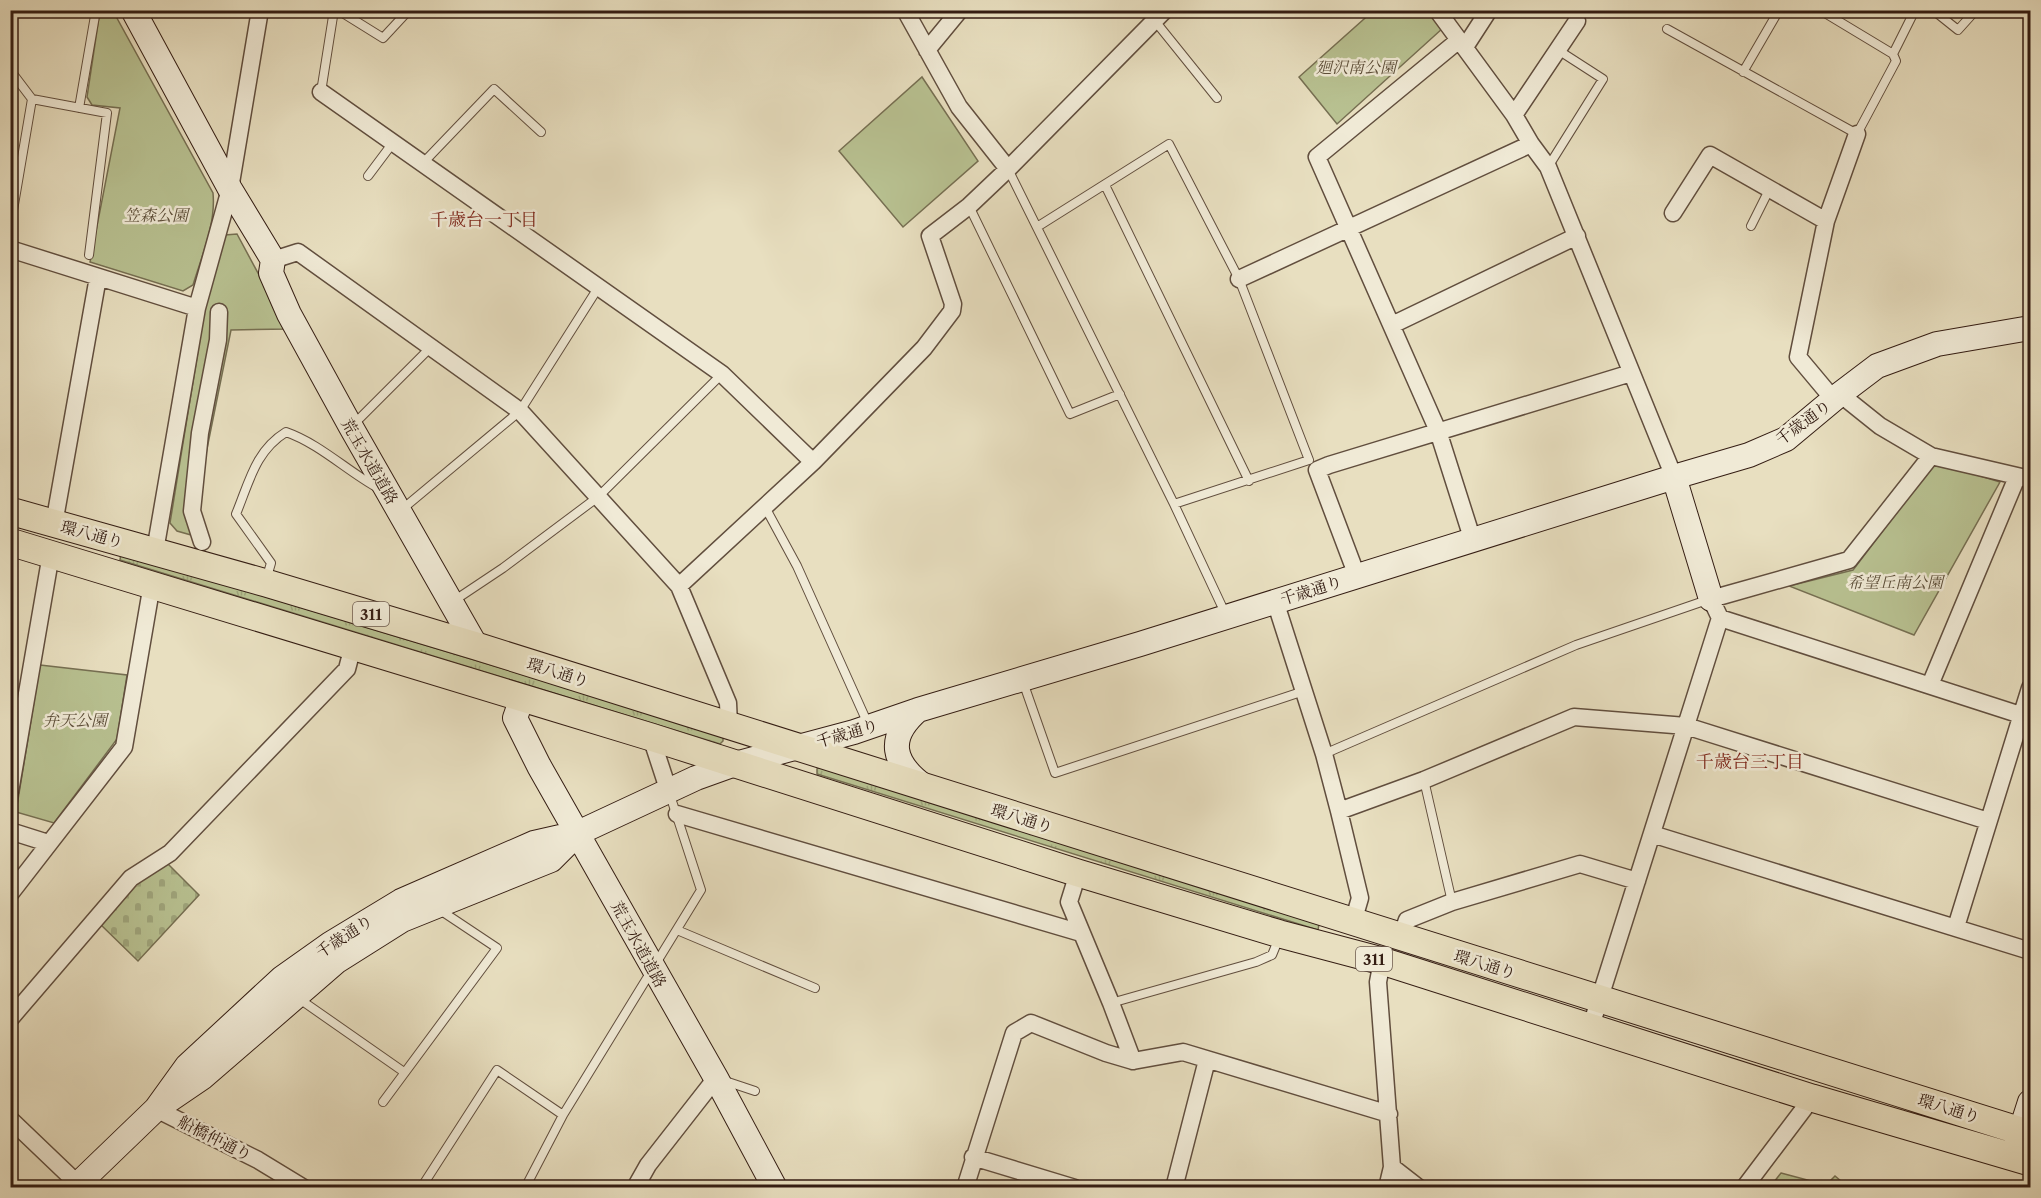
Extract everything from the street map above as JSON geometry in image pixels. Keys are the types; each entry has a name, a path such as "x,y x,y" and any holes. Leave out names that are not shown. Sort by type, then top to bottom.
{"main road":[{"name":"環八通り","path":"10,511 266,583 476,646 2026,1132"},
{"name":"環八通り","path":"10,542 651,737 1078,873 1280,934 1382,961 1812,1098 2022,1159"}],"street":[{"path":"155,551 197,308 227,196 260,10"},
{"path":"905,10 959,107 1008,169"},
{"path":"927,50 960,10"},
{"path":"1437,10 1514,115 1548,167 1674,477 1716,608 1686,726 1591,1026"},
{"path":"1473,541 1438,431 1317,157 1462,44 1489,10"},
{"path":"679,586 813,462 924,348 952,311 953,304 930,236 969,206 1008,169 1160,16"},
{"name":"荒玉水道道路","path":"133,17 198,148 227,196 261,264 272,266 289,314 476,646"},
{"path":"1514,115 1576,21"},
{"path":"321,92 722,374 813,462"},
{"path":"1857,134 1826,221 1798,357 1837,397 1931,456 2024,478 1930,685"},
{"path":"1239,279 1531,144"},
{"path":"1672,213 1710,155 1826,221"},
{"path":"1392,325 1577,236"},
{"path":"10,249 197,308"},
{"path":"272,266 298,252 520,411 679,586 728,703 729,725"},
{"path":"54,524 98,277"},
{"path":"202,542 192,512 200,433 218,340 219,312"},
{"name":"千歳通り","path":"156,1109 187,1066 282,978 330,944 401,901 534,843 578,833 696,778 735,764 869,727 1749,455 1786,439 1877,366 1937,344 2031,328"},
{"path":"1357,576 1317,470 1631,373"},
{"path":"1716,608 1849,560 1931,456"},
{"path":"10,792 51,554"},
{"path":"10,894 124,747 152,584"},
{"path":"1275,601 1324,754 1339,811 1360,898 1353,922"},
{"path":"1716,608 2026,717"},
{"path":"10,1019 131,878 170,852 347,669 353,646"},
{"path":"1956,927 1988,821 2026,717 2031,688"},
{"name":"荒玉水道道路","path":"522,698 515,718 539,766 716,1078 775,1188"},
{"path":"918,710 906,721 898,734 897,754 905,770 926,788"},
{"path":"1339,811 1424,780 1574,717 1686,726 1988,821"},
{"path":"651,737 669,792"},
{"path":"677,814 1081,933"},
{"path":"10,831 48,843"},
{"name":"千歳通り","path":"76,1186 156,1109 203,1077 338,961 402,920 551,860 578,833"},
{"path":"1652,834 2031,951"},
{"path":"1401,937 1407,920 1452,902 1580,864 1637,881"},
{"path":"1078,873 1069,902 1133,1060"},
{"path":"1382,961 1378,982 1392,1167 1387,1188"},
{"path":"965,1188 1014,1033 1031,1023 1106,1053 1133,1060 1183,1052 1389,1114"},
{"path":"1174,1188 1207,1060"},
{"path":"635,1188 648,1165 716,1078"},
{"path":"1744,1188 1812,1098"},
{"path":"2022,1159 2031,1102"},
{"name":"船橋仲通り","path":"156,1109 258,1160 304,1188"},
{"path":"10,1119 76,1186"},
{"path":"973,1157 1075,1188"},
{"path":"1392,1167 1419,1188"}],"lane":[{"path":"79,108 96,10"},
{"path":"321,92 336,10 383,38 409,10"},
{"path":"1743,72 1779,10"},
{"path":"1667,29 1857,134 1896,61 1893,54 1820,10"},
{"path":"1893,54 1915,10"},
{"path":"1933,10 1958,30 1976,10"},
{"path":"1160,16 1217,98"},
{"path":"1548,167 1603,79 1558,50"},
{"path":"10,70 32,99 107,113 89,255"},
{"path":"423,163 494,89 542,132"},
{"path":"10,228 32,99"},
{"path":"368,177 392,144"},
{"path":"1037,227 1169,144 1239,279 1309,460 1174,504"},
{"path":"1008,169 1174,504 1226,616"},
{"path":"1105,185 1249,481"},
{"path":"1751,226 1770,188"},
{"path":"969,206 1070,414 1120,394"},
{"path":"266,583 271,562 236,514 257,461 271,441 286,432 302,438 394,502 520,411 598,288"},
{"path":"351,427 431,347"},
{"path":"452,602 503,568 598,497 722,374"},
{"path":"765,507 797,566 869,727"},
{"path":"1324,754 1576,645 1716,608"},
{"path":"1022,679 1055,773 1304,691"},
{"path":"1424,780 1452,902"},
{"path":"525,1188 563,1115 700,890 669,792"},
{"path":"383,1102 498,948 435,906"},
{"path":"676,930 815,988"},
{"path":"1111,1003 1256,962 1272,955 1280,934"},
{"path":"296,996 404,1072"},
{"path":"421,1188 497,1070 563,1115"},
{"path":"716,1078 755,1091"}],"green space":[{"name":"笠森公園","path":"100,11 113,11 213,193 212,216 204,251 193,285 183,291 90,262 120,108 92,105 87,97"},
{"name":"廻沢南公園","path":"1373,11 1430,11 1443,28 1337,124 1299,77"},
{"path":"922,77 978,161 903,227 839,151"},
{"name":"笠森公園","path":"237,234 288,329 231,330 197,498 198,537 177,531 170,523 205,308 225,235"},
{"name":"希望丘南公園","path":"1935,462 2000,482 1914,635 1789,586 1853,570"},
{"path":"121,553 719,734 723,737 723,741 720,744 120,560"},
{"name":"弁天公園","path":"40,665 127,675 117,739 54,823 16,812"},
{"path":"820,767 1319,924 1318,930 817,774 817,769"},
{"path":"166,862 199,895 138,961 100,924 134,882"},
{"path":"1781,1173 1826,1185 1835,1176 1848,1187 1770,1187"}],"district":[{"name":"千歳台一丁目","path":"484,220"},
{"name":"千歳台三丁目","path":"1750,762"}]}
